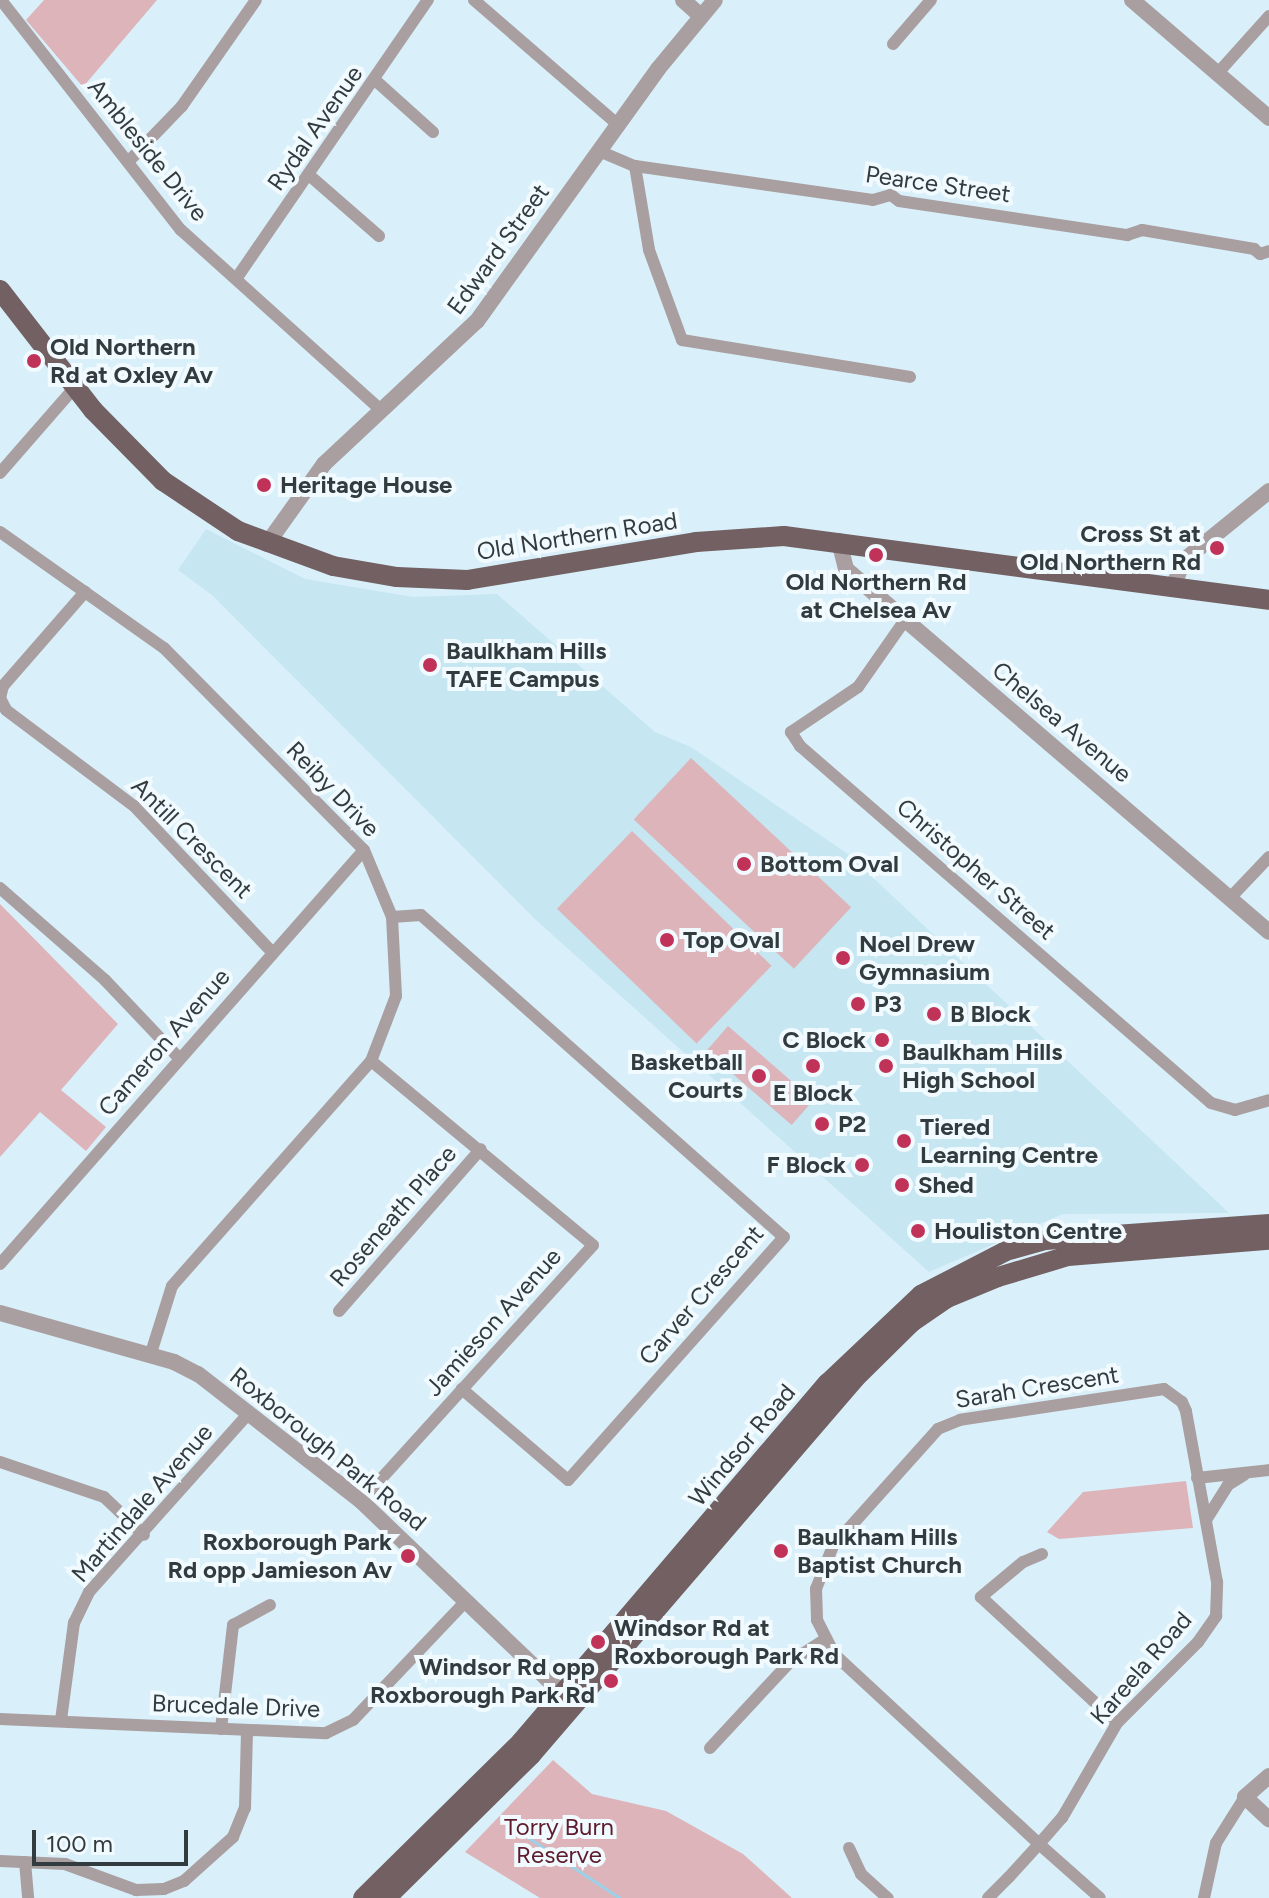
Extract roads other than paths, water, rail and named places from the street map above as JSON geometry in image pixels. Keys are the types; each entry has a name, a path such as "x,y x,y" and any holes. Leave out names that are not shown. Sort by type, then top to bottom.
{"main road":[{"name":"Old Northern Road","path":"0,290 75,387 163,481 213,516 267,544 352,570 467,580 718,539 784,536 1174,585 1269,600"},
{"name":"Windsor Road","path":"386,1898 476,1812 828,1383 921,1295 1006,1251 1045,1240 1269,1224"},
{"name":"Windsor Road","path":"363,1898 569,1700 855,1378 912,1322 947,1298 1022,1268 1092,1252 1269,1240"}],"street":[{"name":"Ambleside Drive","path":"1,0 181,230 381,410"},
{"path":"128,162 182,106 256,0"},
{"name":"Rydal Avenue","path":"236,279 428,0"},
{"path":"474,0 617,124"},
{"path":"683,0 701,16"},
{"name":"Edward Street","path":"267,544 324,464 477,321 617,124 715,0"},
{"path":"893,44 931,0"},
{"path":"1132,0 1269,118"},
{"path":"1217,74 1269,16"},
{"path":"375,80 433,132"},
{"name":"Pearce Street","path":"599,151 635,166 873,200 891,195 899,201 1127,235 1142,230 1254,249 1260,254 1269,251"},
{"path":"635,166 649,250 682,340 910,377"},
{"path":"309,175 379,236"},
{"path":"0,473 75,387"},
{"path":"1174,585 1183,561 1269,491"},
{"name":"Reiby Drive","path":"0,532 164,648 364,850 392,917 396,996 371,1061 172,1286 150,1356"},
{"name":"Chelsea Avenue","path":"839,541 846,569 1269,932"},
{"name":"Antill Crescent","path":"85,592 3,686 0,700 134,806 272,952"},
{"name":"Christopher Street","path":"905,620 858,687 791,732 800,746 1211,1103 1235,1110 1269,1100"},
{"name":"Cameron Avenue","path":"0,1264 364,850"},
{"path":"1231,897 1269,857"},
{"path":"0,888 105,980 179,1058"},
{"name":"Carver Crescent","path":"392,917 421,915 784,1237 568,1480 462,1389"},
{"name":"Jamieson Avenue","path":"361,1501 593,1245 481,1149 371,1061"},
{"name":"Roseneath Place","path":"339,1311 481,1149"},
{"name":"Roxborough Park Road","path":"0,1313 188,1368 361,1501 569,1700"},
{"name":"Sarah Crescent","path":"824,1640 816,1605 825,1558 928,1438 949,1424 1164,1389 1182,1402 1197,1478"},
{"name":"Martindale Avenue","path":"61,1720 74,1623 89,1592 144,1535 248,1414"},
{"path":"0,1462 104,1497 144,1535"},
{"path":"1197,1478 1269,1470"},
{"path":"1206,1520 1228,1485 1246,1473"},
{"name":"Kareela Road","path":"988,1898 1062,1818 1117,1723 1198,1642 1216,1616 1217,1582 1197,1478"},
{"path":"1042,1554 1023,1562 981,1597 1117,1723"},
{"name":"Brucedale Drive","path":"0,1719 326,1733 343,1727 465,1602"},
{"path":"221,1729 233,1625 270,1605"},
{"path":"710,1748 790,1662 824,1640 1100,1898"},
{"path":"0,1861 65,1864 136,1890 184,1881 233,1837 245,1808 247,1732"},
{"path":"1204,1898 1216,1843 1245,1797 1269,1776"},
{"path":"1245,1797 1269,1819"},
{"path":"849,1848 861,1874 888,1898"},
{"path":"25,1862 28,1898"}],"waterway":[{"path":"500,1819 620,1898"}],"place":[{"name":"Old Northern Rd at Oxley Av","path":"34,361"},
{"name":"Heritage House","path":"264,485"},
{"name":"Cross St at Old Northern Rd","path":"1217,548"},
{"name":"Old Northern Rd at Chelsea Av","path":"876,555"},
{"name":"Baulkham Hills TAFE Campus","path":"430,665"},
{"name":"Bottom Oval","path":"744,864"},
{"name":"Top Oval","path":"667,940"},
{"name":"Noel Drew Gymnasium","path":"843,958"},
{"name":"P3","path":"858,1004"},
{"name":"B Block","path":"934,1014"},
{"name":"C Block","path":"882,1040"},
{"name":"E Block","path":"813,1066"},
{"name":"Baulkham Hills High School","path":"886,1066"},
{"name":"Basketball Courts","path":"759,1076"},
{"name":"P2","path":"822,1124"},
{"name":"Tiered Learning Centre","path":"904,1141"},
{"name":"F Block","path":"862,1165"},
{"name":"Shed","path":"902,1185"},
{"name":"Houliston Centre","path":"918,1231"},
{"name":"Baulkham Hills Baptist Church","path":"781,1551"},
{"name":"Roxborough Park Rd opp Jamieson Av","path":"408,1556"},
{"name":"Windsor Rd at Roxborough Park Rd","path":"598,1642"},
{"name":"Windsor Rd opp Roxborough Park Rd","path":"611,1681"}],"park label":[{"name":"Torry Burn Reserve","path":"559,1841"}]}
